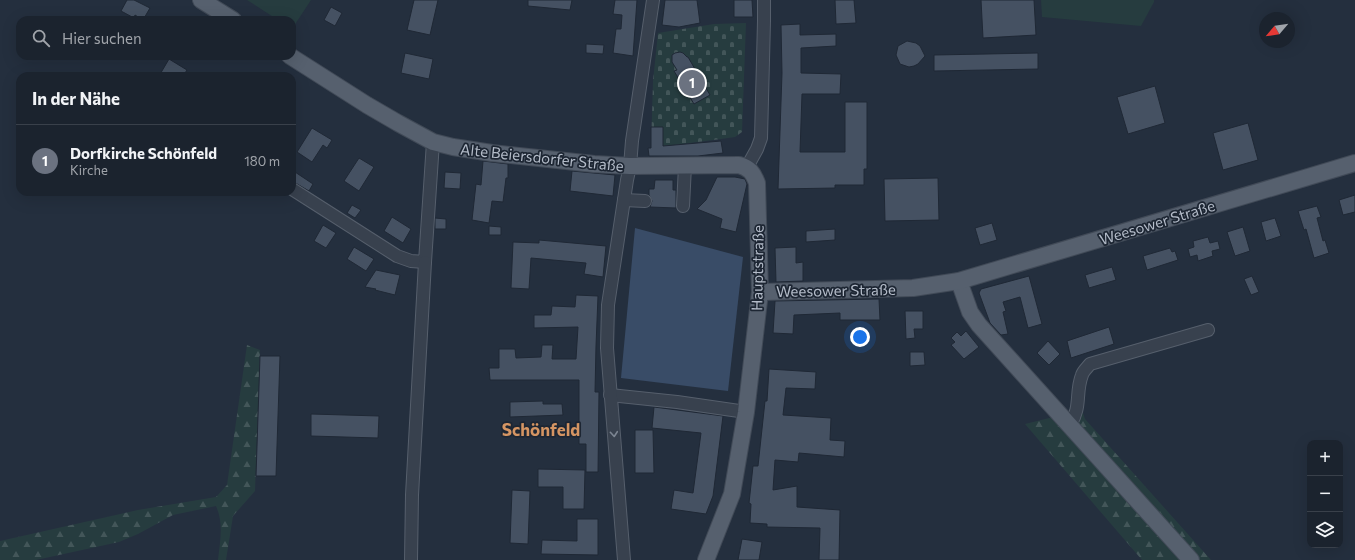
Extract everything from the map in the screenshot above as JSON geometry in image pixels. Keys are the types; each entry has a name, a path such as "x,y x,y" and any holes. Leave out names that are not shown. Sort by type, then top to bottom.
{"main road":[{"path":"201,0 227,16"},
{"name":"Alte Beiersdorfer Straße","path":"296,60 367,105 434,142 453,147 492,154 594,164 630,166 739,165 747,167"},
{"name":"Weesower Straße","path":"760,292 913,288 959,281 1355,164"},
{"name":"Hauptstraße","path":"706,560 732,494 746,412 760,292 757,183 753,173 747,167"},
{"path":"959,281 970,312 979,325 1191,560"}],"street":[{"path":"624,560 610,396 607,348 608,305 630,166 632,141 653,0"},
{"path":"747,167 761,138 764,0"},
{"path":"410,560 412,495 425,262 434,142"},
{"path":"683,206 685,166"},
{"path":"296,192 398,256 412,261 425,262"},
{"path":"624,200 645,202"},
{"path":"1070,425 1078,409 1078,391 1082,374 1090,364 1208,330"},
{"path":"610,396 677,402 746,412"}],"green space":[{"path":"247,0 311,0 296,23 296,16 272,16"},
{"path":"1041,0 1154,0 1154,2 1141,26 1042,17"},
{"path":"746,23 742,132 735,137 651,148 653,81 658,33 714,24"},
{"path":"247,345 260,350 255,491 233,516 226,560 218,560 221,526 216,506 173,515 138,534 119,542 36,560 0,560 0,541 138,510 216,497 227,485"},
{"path":"1082,410 1085,419 1211,560 1142,560 1025,424"}],"water":[{"path":"635,228 743,257 728,391 621,378"}],"building":[{"path":"127,0 134,0 150,8 145,16 130,16 121,11"},
{"path":"414,0 438,0 430,35 407,30"},
{"path":"528,0 572,0 570,10 528,6"},
{"path":"615,0 637,0 633,56 613,53 616,29 621,29 622,15 613,14"},
{"path":"665,0 697,0 700,23 679,27 662,25"},
{"path":"734,0 752,0 753,17 734,17"},
{"path":"835,0 854,0 856,23 836,24"},
{"path":"981,0 1034,0 1036,35 983,38"},
{"path":"331,7 342,13 335,26 324,20"},
{"path":"800,24 800,35 836,34 836,46 801,48 801,73 841,74 840,94 802,94 800,152 845,152 845,102 867,102 867,169 864,169 864,185 835,185 835,188 778,189 782,73 781,25"},
{"path":"907,41 916,43 920,46 925,56 918,64 909,67 900,64 896,55 898,46"},
{"path":"586,44 604,45 603,54 586,53"},
{"path":"680,52 688,57 710,95 694,104 674,71 677,70 672,62 672,55"},
{"path":"405,53 433,59 429,79 401,73"},
{"path":"1038,53 1038,69 934,71 934,55"},
{"path":"168,60 187,70 186,72 161,72"},
{"path":"1155,86 1165,123 1128,134 1117,97"},
{"path":"1248,123 1258,160 1223,170 1213,133"},
{"path":"651,127 663,127 663,146 721,141 723,153 698,156 649,156 648,148 651,148"},
{"path":"312,128 332,140 327,148 323,145 312,162 297,152"},
{"path":"359,158 374,167 359,191 344,181"},
{"path":"483,161 508,164 508,178 506,178 503,202 492,201 489,223 472,220 476,184 481,185"},
{"path":"572,171 615,175 613,196 570,191"},
{"path":"445,172 461,173 460,189 444,188"},
{"path":"296,173 313,184 309,191 296,183"},
{"path":"717,177 735,177 745,179 747,184 736,232 720,228 722,219 697,209 706,200"},
{"path":"938,178 939,220 885,221 884,179"},
{"path":"655,180 673,180 673,190 676,190 676,208 650,207 652,201 649,195 649,189 654,189"},
{"path":"1355,195 1355,212 1343,215 1339,200"},
{"path":"352,205 361,210 355,218 347,213"},
{"path":"1317,206 1321,217 1317,218 1323,241 1325,240 1329,253 1314,258 1306,229 1304,230 1298,211"},
{"path":"392,217 411,229 403,243 384,231"},
{"path":"435,218 446,219 446,229 435,229"},
{"path":"1275,218 1281,236 1266,241 1261,222"},
{"path":"992,223 997,240 980,245 975,228"},
{"path":"323,225 336,233 326,248 314,241"},
{"path":"489,226 501,227 501,235 489,235"},
{"path":"1243,227 1250,251 1235,256 1227,232"},
{"path":"835,229 835,240 806,242 806,231"},
{"path":"1208,237 1210,243 1218,241 1220,249 1212,251 1213,256 1198,261 1197,255 1190,257 1188,249 1194,247 1193,241"},
{"path":"539,240 606,246 603,277 584,274 586,263 531,258 529,289 511,288 513,242 539,243"},
{"path":"354,247 374,259 366,271 347,259"},
{"path":"796,247 796,263 803,262 803,281 776,282 775,248"},
{"path":"1170,248 1172,252 1175,251 1178,260 1147,270 1143,256"},
{"path":"1112,267 1116,280 1089,288 1085,275"},
{"path":"376,270 400,275 395,295 365,287"},
{"path":"1029,276 1042,324 1028,328 1020,297 1003,302 1006,311 1003,312 1008,334 1001,335 990,323 979,293 981,289"},
{"path":"1252,276 1259,292 1251,295 1244,279"},
{"path":"576,295 598,296 595,392 599,392 598,472 586,472 586,444 579,444 579,380 490,380 489,368 499,368 499,349 515,349 516,358 541,357 542,345 553,345 552,359 576,359 578,327 534,328 534,315 551,315 552,306 575,307"},
{"path":"879,299 880,320 840,320 840,313 794,315 793,334 773,333 775,301"},
{"path":"905,311 923,311 923,329 914,329 915,338 906,339"},
{"path":"1109,327 1114,344 1071,358 1067,341"},
{"path":"966,331 979,347 964,359 951,345 955,342 951,338 957,332 961,336"},
{"path":"1048,341 1060,354 1049,365 1037,353"},
{"path":"910,352 924,352 925,365 910,366"},
{"path":"260,356 280,356 276,476 256,476"},
{"path":"769,369 816,372 815,389 786,388 783,415 831,418 830,440 845,441 844,457 799,453 798,462 775,460 773,490 797,486 797,507 840,510 839,560 819,560 820,528 767,527 767,524 750,523 751,504 749,503 753,466 758,466 765,401 767,401"},
{"path":"543,401 543,404 562,404 563,415 510,417 510,402"},
{"path":"654,407 723,416 713,496 706,514 671,509 674,490 693,493 701,433 652,428"},
{"path":"311,414 379,416 378,438 311,436"},
{"path":"635,430 653,430 654,473 635,473"},
{"path":"538,469 585,470 584,509 563,509 563,487 538,487"},
{"path":"512,490 530,491 528,544 510,543"},
{"path":"577,519 598,519 598,555 541,554 542,540 577,541"},
{"path":"742,539 762,542 759,560 738,560"}],"place":[{"name":"Dorfkirche Schönfeld","path":"692,83"}],"district":[{"name":"Schönfeld","path":"541,429"}]}
